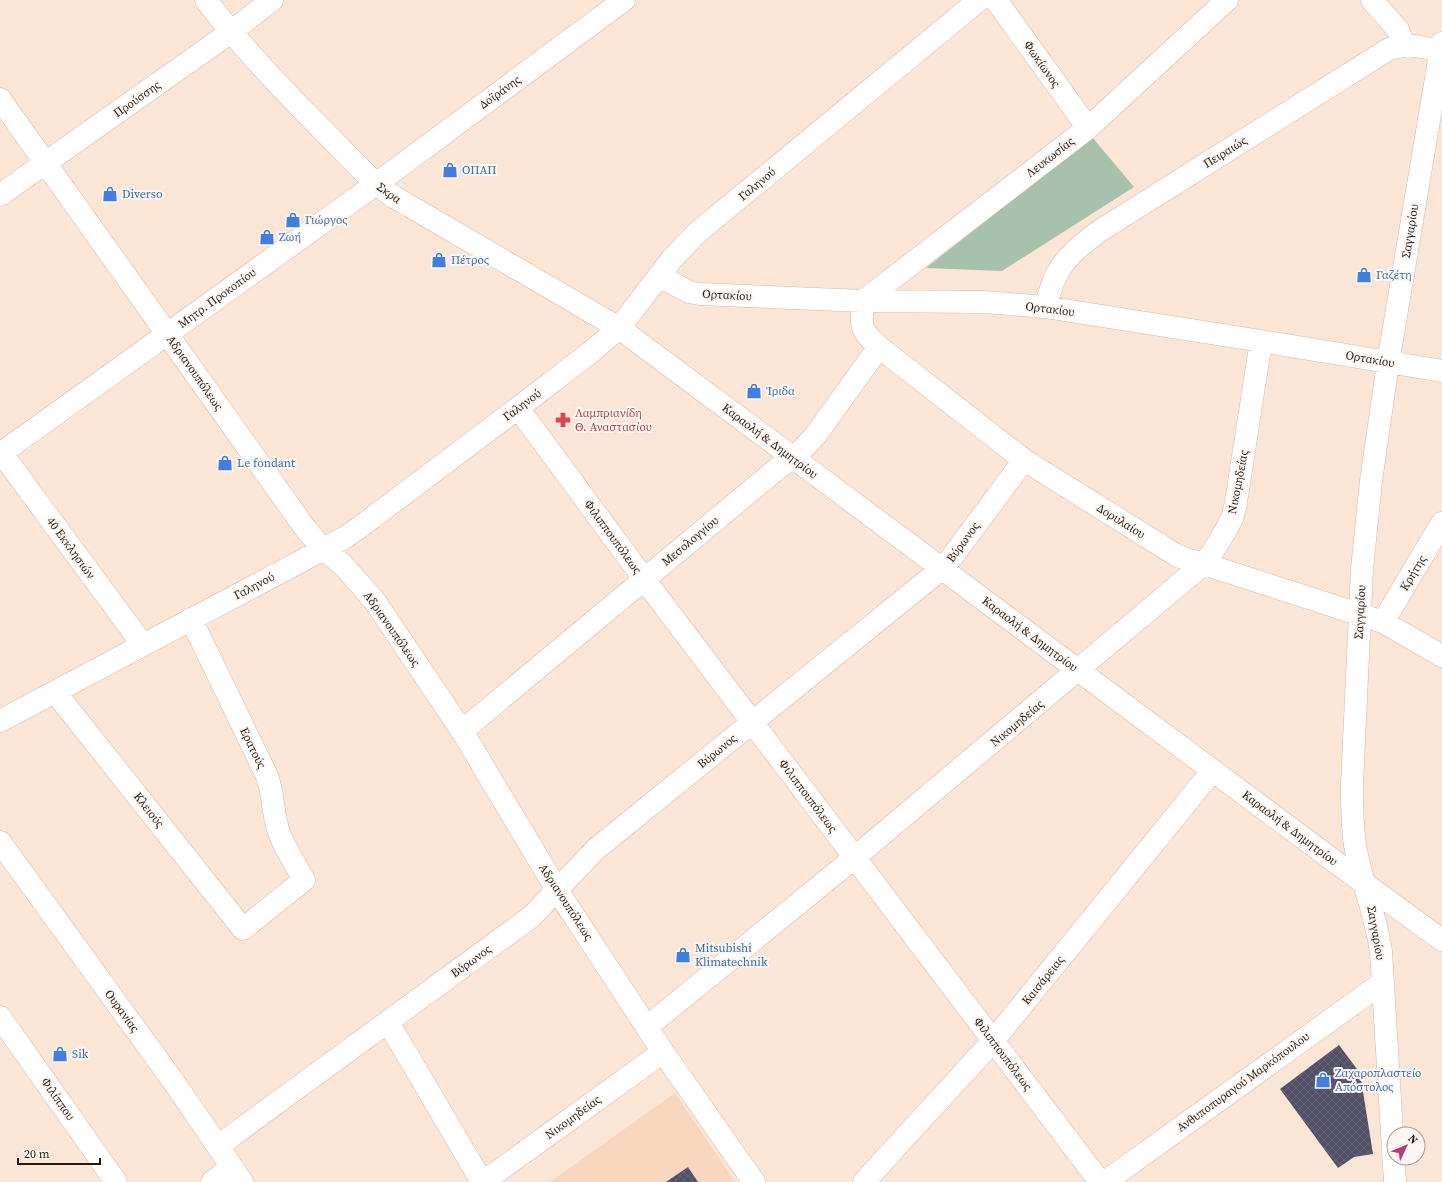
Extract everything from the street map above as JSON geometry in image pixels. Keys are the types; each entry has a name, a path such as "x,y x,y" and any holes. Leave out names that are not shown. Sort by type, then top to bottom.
{"street":[{"name":"Σκρα","path":"206,0 264,70 376,184 394,197 619,328"},
{"name":"Προύσσης","path":"0,196 231,32 272,0"},
{"name":"Δοϊράνης","path":"376,184 601,7 624,0"},
{"name":"Γαληνού","path":"0,721 324,549 360,527 591,352 619,328 672,259 698,232 979,0"},
{"name":"Φωκίωνος","path":"996,0 1088,128"},
{"name":"Λευκωσίας","path":"863,301 1088,128 1227,0"},
{"path":"1372,0 1398,30 1404,45"},
{"name":"Πειραιώς","path":"1045,307 1058,272 1064,262 1079,247 1101,230 1389,49 1404,45 1441,47"},
{"name":"Σαγγαρίου","path":"1395,1182 1381,952 1379,936 1355,845 1352,800 1359,613 1366,524 1388,363 1441,47"},
{"name":"Αδριανουπόλεως","path":"0,99 305,528 320,546 343,565 374,600 462,731 556,890 663,1052 754,1182"},
{"name":"Μητρ. Προκοπίου","path":"0,452 376,184"},
{"name":"Ορτακίου","path":"659,276 689,292 700,294 863,301 985,302 1045,307 1442,371"},
{"name":"Δορυλαίου","path":"863,301 861,323 866,334 879,347 1024,460 1176,555 1383,622 1442,656"},
{"name":"Καραολή & Δημητρίου","path":"619,328 1442,940"},
{"name":"Νικομηδείας","path":"647,1027 854,858 1079,671 1204,564 1231,521 1234,510 1261,341"},
{"name":"Μεσολογγίου","path":"462,731 783,464 794,458 815,436 879,347"},
{"name":"Φιλιππουπόλεως","path":"518,408 644,579 1100,1182"},
{"name":"40 Εκκλησιών","path":"0,452 143,645"},
{"name":"Βύρωνος","path":"218,1146 531,917 596,849 943,569 1024,460"},
{"name":"Κρήτης","path":"1383,622 1442,523"},
{"name":"Ερατούς","path":"191,619 271,787 275,820 278,829 304,880 243,929"},
{"name":"Κλειούς","path":"55,692 243,929"},
{"name":"Καισάρειας","path":"864,1182 993,1041 1213,770"},
{"name":"Ουρανίας","path":"0,842 171,1079 237,1175"},
{"name":"Ανθυποπυραγού Μαρκόπουλου","path":"1105,1182 1382,983"},
{"name":"Φιλίππου","path":"0,1017 116,1182"},
{"path":"388,1022 482,1182"},
{"name":"Νικομηδείας","path":"482,1182 663,1052"},
{"path":"212,1182 237,1175"}],"shaded area":[{"path":"675,1093 735,1182 550,1182"}],"green space":[{"path":"1092,137 1134,187 1002,271 926,268"}],"building":[{"path":"1339,1045 1360,1073 1373,1154 1354,1157 1338,1168 1280,1089"},
{"path":"688,1167 698,1182 666,1182"}],"place":[{"name":"ΟΠΑΠ","path":"450,170"},
{"name":"Diverso","path":"110,194"},
{"name":"Γιώργος","path":"293,220"},
{"name":"Ζωή","path":"267,237"},
{"name":"Πέτρος","path":"439,260"},
{"name":"Γαζέτη","path":"1364,275"},
{"name":"Ίριδα","path":"754,391"},
{"name":"Λαμπριανίδη Θ. Αναστασίου","path":"563,420"},
{"name":"Le fondant","path":"225,463"},
{"name":"Mitsubishi Klimatechnik","path":"683,955"},
{"name":"Sik","path":"60,1054"},
{"name":"Ζαχαροπλαστείο Απόστολος","path":"1323,1080"}]}
